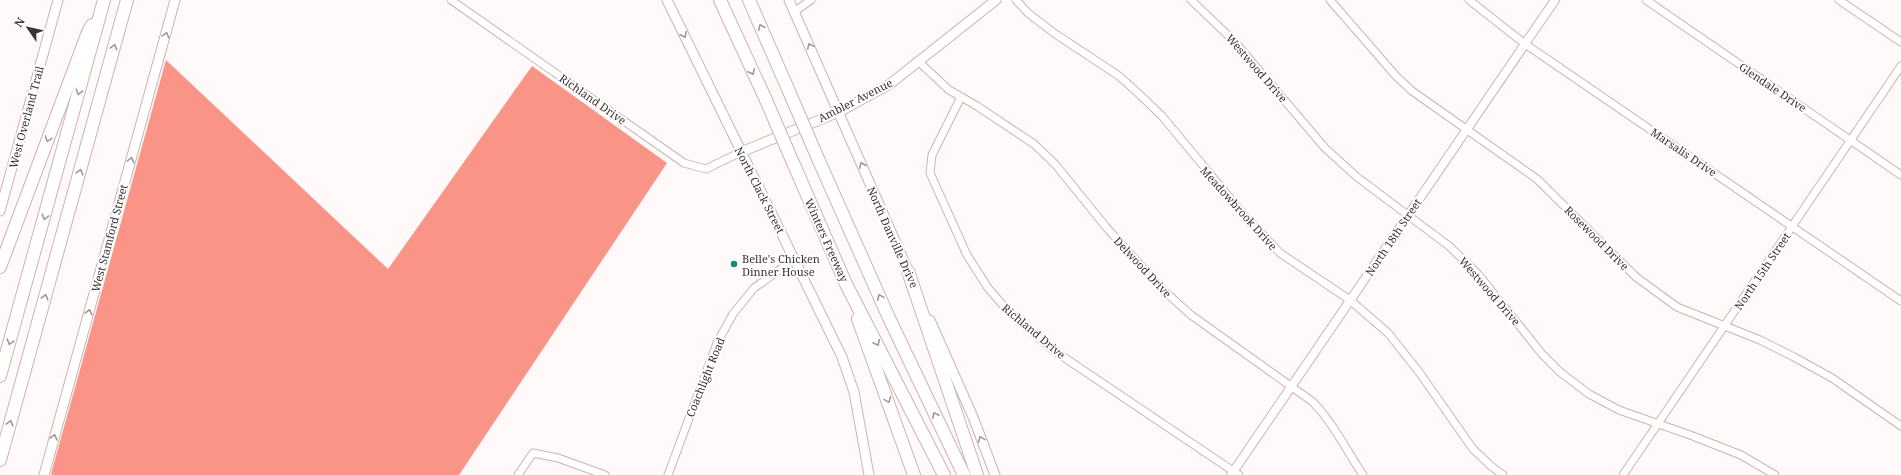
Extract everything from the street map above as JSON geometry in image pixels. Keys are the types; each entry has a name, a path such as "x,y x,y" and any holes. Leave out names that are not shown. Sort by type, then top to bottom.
{"highway":[{"path":"0,376 104,0"},
{"path":"0,460 127,0"},
{"path":"715,0 739,43"},
{"name":"Winters Freeway","path":"720,0 766,100 846,284 944,475"},
{"path":"750,0 819,161 889,318 964,475"},
{"path":"0,267 88,32 101,13"},
{"path":"908,271 977,475"},
{"path":"846,284 914,475"}],"main road":[{"name":"West Overland Trail","path":"0,211 58,0"},
{"name":"West Stamford Street","path":"44,475 175,0"},
{"name":"North Clack Street","path":"667,0 842,356 854,392 869,475"},
{"name":"North Danville Drive","path":"789,0 973,417 995,475"},
{"name":"Ambler Avenue","path":"741,152 839,112 890,84 996,0"}],"street":[{"name":"Richland Drive","path":"451,0 684,163 706,169 741,152"},
{"path":"794,12 811,0"},
{"name":"Meadowbrook Drive","path":"1016,0 1028,13 1049,29 1120,76 1162,116 1244,215 1275,248 1350,300 1388,333 1419,372 1473,449 1503,475"},
{"name":"Westwood Drive","path":"1191,0 1235,42 1324,148 1357,177 1449,246 1478,274 1542,354 1560,372 1590,394 1619,410 1659,423 1741,455 1775,475"},
{"name":"Rosewood Drive","path":"1330,0 1412,91 1537,179 1636,277 1677,307 1760,340 1832,378 1901,426"},
{"name":"Marsalis Drive","path":"1469,0 1525,44 1901,301"},
{"name":"North 18th Street","path":"1235,474 1292,386 1466,128 1555,0"},
{"name":"Glendale Drive","path":"1646,0 1901,174"},
{"path":"1839,0 1901,42"},
{"name":"Delwood Drive","path":"919,62 937,81 1034,144 1055,164 1106,227 1162,289 1213,332 1313,402 1323,412 1346,445 1363,475"},
{"name":"North 15th Street","path":"1623,475 1725,327 1792,226 1852,141 1901,66"},
{"name":"Richland Drive","path":"961,97 932,155 930,173 967,256 988,288 1009,312 1053,350 1235,474"},
{"name":"Coachlight Road","path":"668,475 717,343 733,314 754,288 795,259"},
{"path":"518,475 533,453 558,458 605,475"}],"shaded area":[{"path":"166,60 388,269 532,66 667,163 459,475 52,475 51,474"}],"place":[{"name":"Belle's Chicken Dinner House","path":"734,264"}]}
